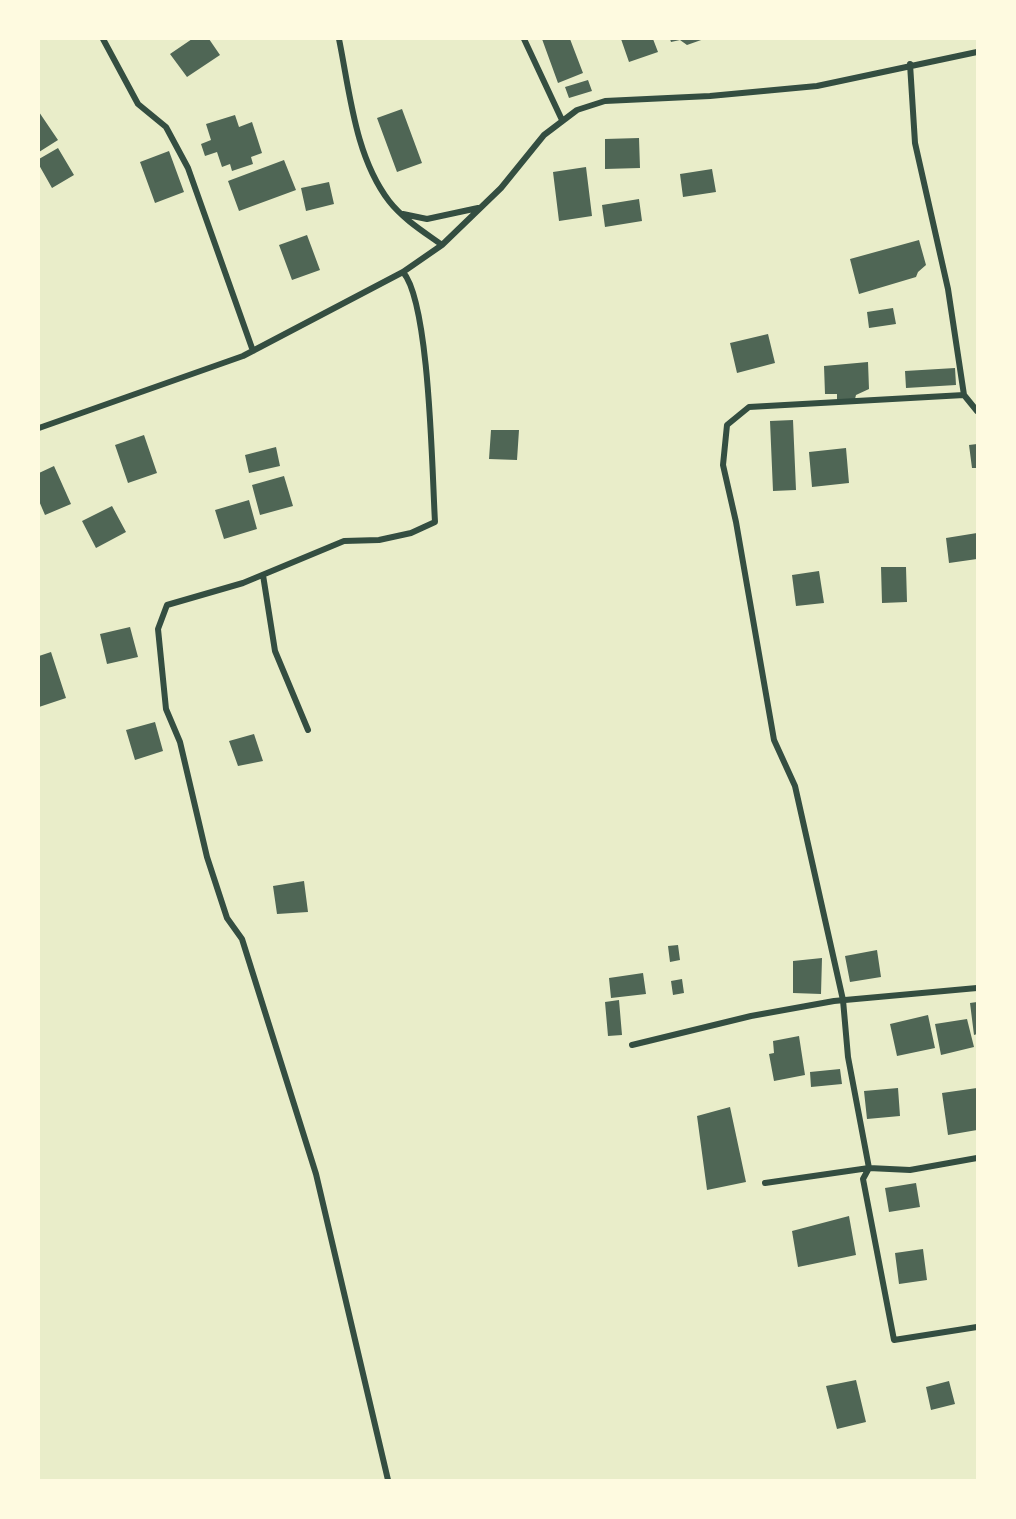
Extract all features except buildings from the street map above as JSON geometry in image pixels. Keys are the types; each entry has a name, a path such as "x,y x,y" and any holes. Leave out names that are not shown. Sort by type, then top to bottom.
{"street":[{"path":"103,39 138,104 166,127 188,168 253,351"},
{"path":"339,39 366,161 389,201 442,245"},
{"path":"524,39 562,120"},
{"path":"39,428 190,376 253,351 404,272 442,245 501,188 544,135 577,110 605,101 798,88 977,52"},
{"path":"910,64 915,143 946,278 964,395 977,411"},
{"path":"402,214 427,219 479,208"},
{"path":"388,1480 316,1174 242,939 227,918 207,857 180,742 166,709 158,628 167,605 263,575 344,541 379,540 411,533 435,522 420,319 411,281 404,272"},
{"path":"964,395 749,407 727,424 723,465 736,522 774,740 795,786 843,1000 848,1057 869,1168 863,1179 894,1340 977,1327"},
{"path":"263,575 275,651 308,730"},
{"path":"632,1045 751,1016 843,1000 977,988"},
{"path":"765,1183 869,1168 910,1170 977,1158"}]}
